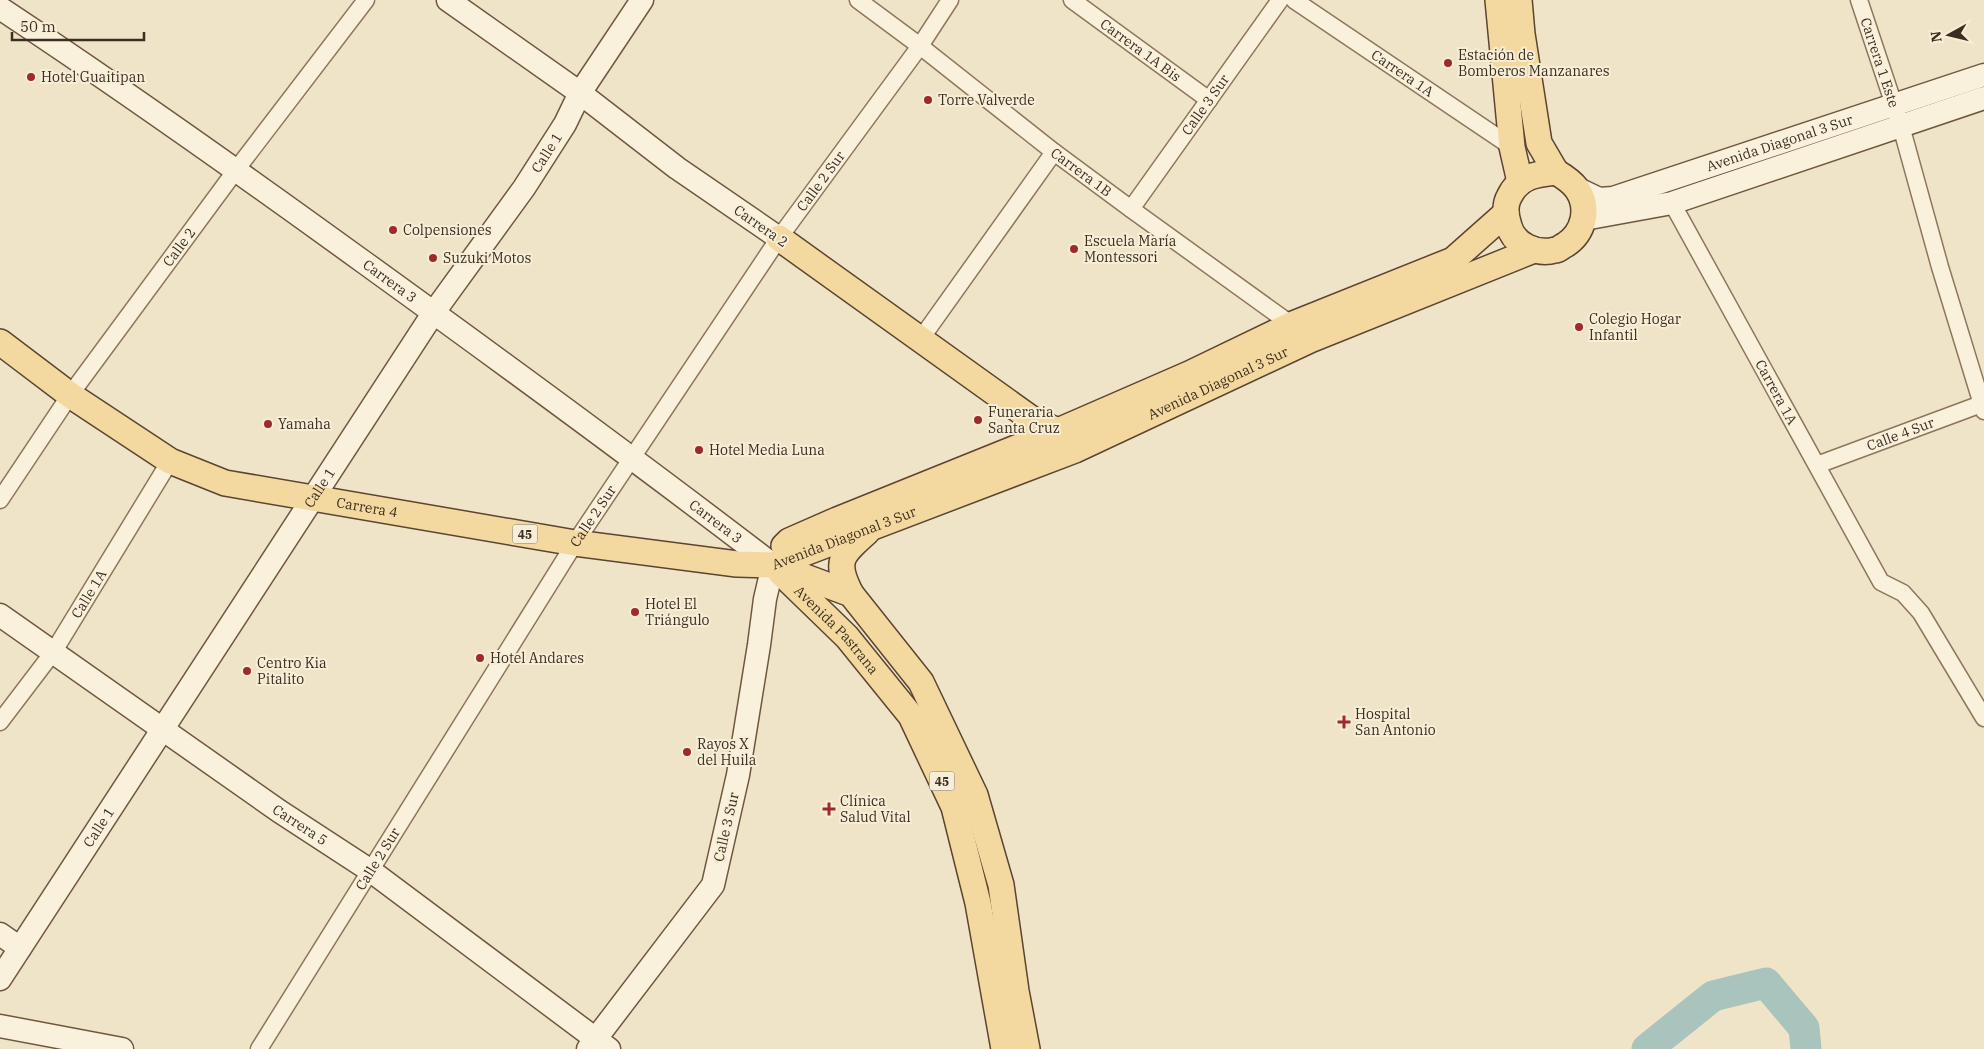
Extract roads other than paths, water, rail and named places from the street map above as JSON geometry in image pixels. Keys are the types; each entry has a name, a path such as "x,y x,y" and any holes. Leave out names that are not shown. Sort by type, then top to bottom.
{"main road":[{"name":"Carrera 2","path":"448,0 580,94 677,168 779,238 1032,420 1058,431 1075,450"},
{"name":"Calle 1","path":"0,979 434,312 524,188 565,124 580,94 642,0"},
{"path":"1498,0 1512,147 1520,182"},
{"path":"1519,0 1522,34 1538,143 1556,172 1576,188 1583,203 1584,219 1574,239 1568,243 1556,250 1534,250 1520,242 1510,229 1506,213 1508,197 1520,182 1531,175 1556,172"},
{"name":"Carrera 3","path":"0,8 76,58 236,170 434,312 632,457 773,565"},
{"name":"Avenida Diagonal 3 Sur","path":"1576,188 1599,199 1613,198 1984,75"},
{"name":"Avenida Diagonal 3 Sur","path":"1584,219 1672,204 1984,98"},
{"name":"Avenida Diagonal 3 Sur","path":"773,565 1075,450 1302,332 1453,260 1506,213"},
{"name":"Avenida Diagonal 3 Sur","path":"773,565 779,550 788,541 1058,431 1189,374 1534,250"},
{"name":"Carrera 4","path":"0,342 70,395 170,461 225,483 575,543 737,564 773,565"},
{"path":"874,525 847,549 841,561 845,583 851,594 921,682 975,795 1001,885 1016,992 1027,1049"},
{"name":"Avenida Pastrana","path":"773,565 851,594"},
{"name":"Avenida Pastrana","path":"773,565 847,637 911,716 915,724 954,808 978,903 1004,1049"},
{"name":"Calle 3 Sur","path":"598,1046 713,885 738,775 759,645 764,599 773,565"},
{"name":"Carrera 5","path":"0,615 54,651 279,811 371,871 598,1046"},
{"path":"0,934 20,948"},
{"path":"0,1026 122,1049"}],"street":[{"name":"Calle 2","path":"0,500 70,395 236,170 366,0"},
{"name":"Carrera 1B","path":"858,0 1131,210 1302,332"},
{"name":"Calle 2 Sur","path":"259,1049 575,543 779,238 920,46 950,0"},
{"name":"Carrera 1A Bis","path":"1072,0 1209,100"},
{"name":"Calle 3 Sur","path":"1131,210 1280,0"},
{"name":"Carrera 1A","path":"1294,0 1512,147"},
{"name":"Carrera 1 Este","path":"1859,0 1901,126 1940,267 1983,406"},
{"path":"920,340 1054,152"},
{"name":"Carrera 1A","path":"1672,204 1881,582 1903,592 1921,613 1984,718"},
{"name":"Calle 4 Sur","path":"1817,465 1983,406"},
{"name":"Calle 1A","path":"0,722 54,651 170,461"}],"waterway":[{"path":"1647,1049 1713,996 1766,983 1804,1028 1806,1049"}],"place":[{"name":"Estación de Bomberos Manzanares","path":"1448,63"},
{"name":"Hotel Guaitipan","path":"31,77"},
{"name":"Torre Valverde","path":"928,100"},
{"name":"Colpensiones","path":"393,230"},
{"name":"Escuela María Montessori","path":"1074,249"},
{"name":"Suzuki Motos","path":"433,258"},
{"name":"Colegio Hogar Infantil","path":"1579,327"},
{"name":"Funeraria Santa Cruz","path":"978,420"},
{"name":"Yamaha","path":"268,424"},
{"name":"Hotel Media Luna","path":"699,450"},
{"name":"Hotel El Triángulo","path":"635,612"},
{"name":"Hotel Andares","path":"480,658"},
{"name":"Centro Kia Pitalito","path":"247,671"},
{"name":"Hospital San Antonio","path":"1344,722"},
{"name":"Rayos X del Huila","path":"687,752"},
{"name":"Clínica Salud Vital","path":"829,809"}]}
